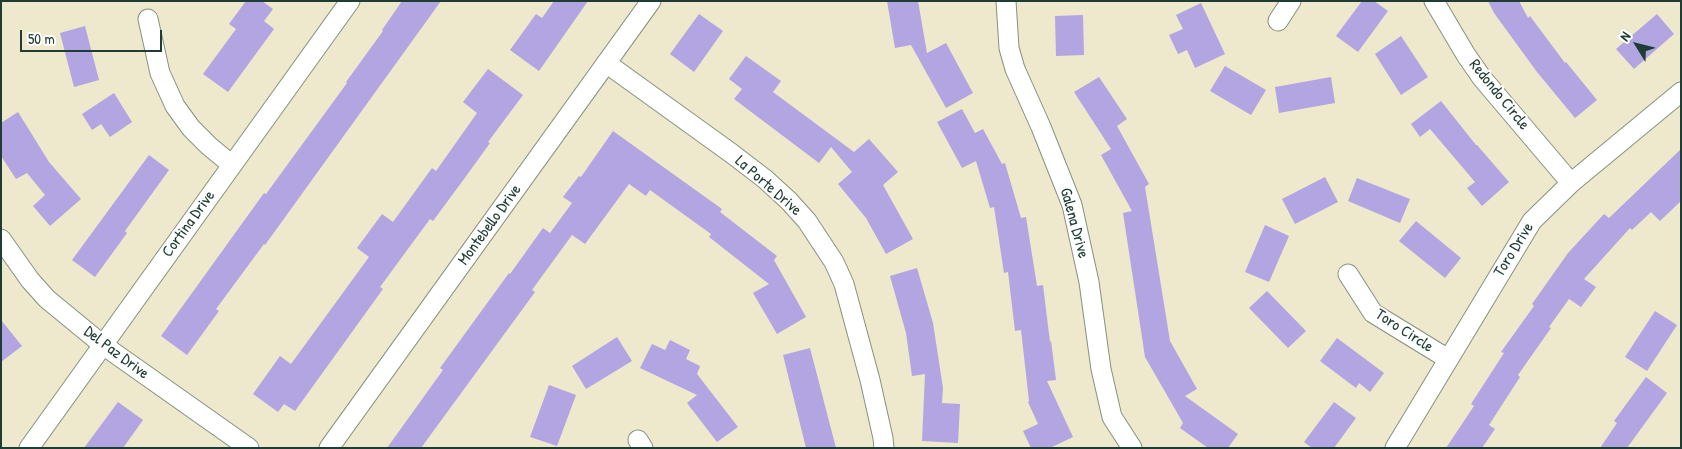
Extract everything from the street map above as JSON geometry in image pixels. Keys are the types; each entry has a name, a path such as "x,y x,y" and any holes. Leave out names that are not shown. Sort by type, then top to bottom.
{"street":[{"name":"Cortina Drive","path":"29,448 350,1"},
{"name":"Montebello Drive","path":"329,448 651,1"},
{"name":"Galena Drive","path":"1006,1 1009,48 1015,69 1041,126 1072,205 1089,282 1101,369 1110,410 1112,417 1132,448"},
{"path":"1278,21 1291,1"},
{"name":"Redondo Circle","path":"1434,1 1482,78 1572,183"},
{"path":"148,19 160,73 174,106 191,128 232,165"},
{"name":"La Porte Drive","path":"606,63 758,174 789,201 807,220 834,262 844,284 870,380 884,448"},
{"name":"Toro Drive","path":"1395,448 1532,221 1572,183 1681,92"},
{"name":"Del Paz Drive","path":"1,239 30,280 47,299 102,345 249,448"},
{"name":"Toro Circle","path":"1348,274 1373,313 1448,359"}],"building":[{"path":"246,1 262,1 273,9 264,21 274,29 228,92 203,74 236,29 229,24"},
{"path":"402,1 441,1 265,245 216,309 219,311 187,355 161,336 264,193 266,194 347,83"},
{"path":"554,1 588,1 539,71 510,50 536,14 542,18"},
{"path":"887,1 918,1 927,53 946,43 973,93 946,108 911,45 895,48"},
{"path":"1362,1 1374,1 1388,11 1358,52 1336,36"},
{"path":"1488,1 1519,1 1528,18 1530,16 1565,63 1597,100 1575,118 1537,72 1494,13"},
{"path":"1201,3 1225,54 1195,68 1187,50 1178,54 1169,35 1183,29 1176,15"},
{"path":"699,14 723,31 694,72 670,54"},
{"path":"1657,14 1674,34 1634,69 1616,49"},
{"path":"1083,15 1084,55 1056,56 1055,16"},
{"path":"85,26 99,80 74,87 60,33"},
{"path":"1401,36 1428,77 1401,95 1375,54"},
{"path":"746,56 781,81 773,92 854,152 869,139 898,172 883,185 913,239 886,254 866,218 838,184 852,172 831,147 819,163 734,99 742,89 729,79"},
{"path":"1225,66 1266,90 1251,115 1210,91"},
{"path":"488,69 523,95 433,221 430,219 380,287 383,289 295,411 284,404 278,412 253,394 280,356 291,364 369,257 357,248 382,214 393,222 432,168 436,171 477,113 463,102"},
{"path":"1099,77 1127,119 1117,126 1149,184 1145,187 1170,341 1197,389 1185,396 1238,434 1228,448 1208,448 1180,428 1183,423 1145,357 1123,213 1132,211 1101,155 1111,149 1074,92"},
{"path":"1331,77 1335,103 1279,113 1275,87"},
{"path":"114,93 132,122 110,137 101,124 92,130 82,114"},
{"path":"1441,101 1509,182 1482,206 1467,188 1475,182 1430,129 1420,137 1411,124"},
{"path":"962,109 975,133 983,129 1002,164 1005,163 1021,218 1026,217 1037,286 1043,285 1056,380 1047,381 1073,437 1050,448 1031,448 1023,431 1038,424 1028,402 1021,330 1015,331 1008,272 1004,273 994,207 990,208 976,161 962,168 937,122"},
{"path":"18,112 49,162 81,199 50,226 33,206 45,195 27,173 16,179 1,156 1,123"},
{"path":"613,131 722,209 720,212 777,256 774,260 806,317 777,334 753,293 769,284 709,237 711,234 650,190 646,196 629,184 585,244 572,235 532,290 535,292 421,448 387,448 443,370 440,368 509,273 543,228 550,233 572,203 563,197 579,176 581,177"},
{"path":"1681,149 1681,201 1660,221 1651,212 1632,230 1630,228 1584,279 1596,287 1581,307 1569,299 1549,327 1551,328 1518,375 1520,377 1489,425 1495,429 1482,448 1446,448 1474,406 1471,404 1504,353 1501,352 1534,306 1532,304 1568,253 1604,214 1609,218"},
{"path":"149,155 169,170 95,277 72,260"},
{"path":"1325,177 1338,202 1295,224 1282,199"},
{"path":"1357,178 1410,199 1400,223 1348,201"},
{"path":"1416,221 1461,258 1445,278 1399,241"},
{"path":"1265,225 1289,236 1269,282 1245,272"},
{"path":"917,268 933,323 943,388 942,403 960,404 958,443 922,441 925,374 912,376 906,333 890,276"},
{"path":"1267,291 1306,331 1288,348 1249,308"},
{"path":"1655,311 1677,325 1647,371 1625,357"},
{"path":"1,320 22,346 1,362"},
{"path":"617,337 632,361 586,389 572,366"},
{"path":"1337,338 1384,373 1370,392 1359,383 1356,388 1320,361"},
{"path":"670,340 690,350 686,359 700,366 697,374 738,427 717,442 687,403 697,395 640,368 652,344 665,350"},
{"path":"810,348 836,448 806,448 783,355"},
{"path":"1646,377 1667,393 1627,448 1600,448 1617,423 1614,421"},
{"path":"549,385 576,395 557,446 530,437"},
{"path":"118,402 143,420 123,448 84,448"},
{"path":"1334,402 1356,418 1334,448 1312,448 1304,442"}]}
